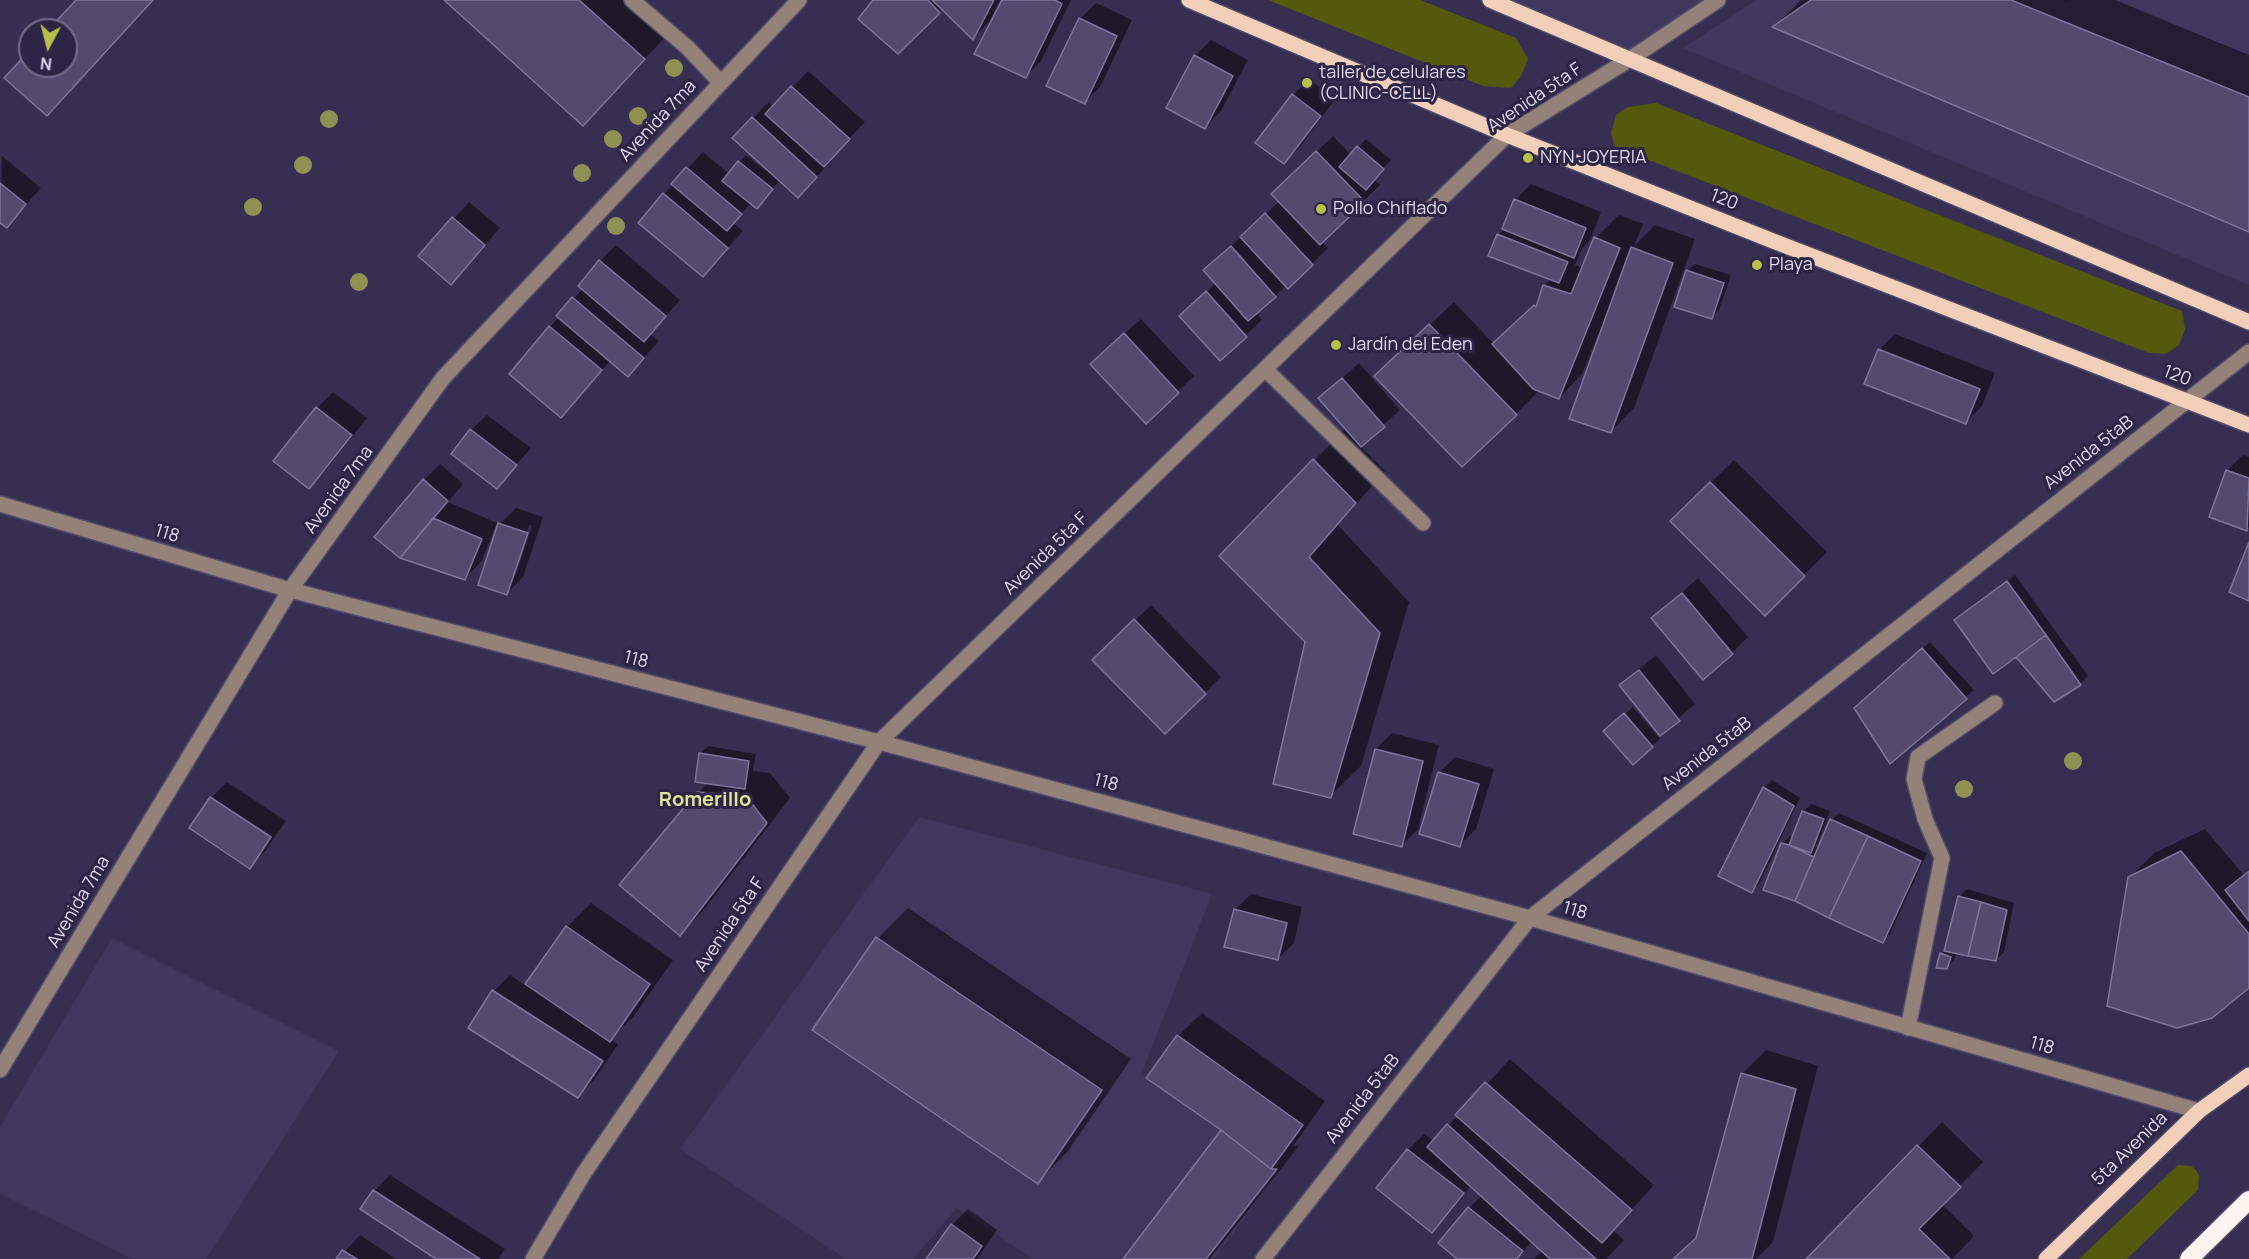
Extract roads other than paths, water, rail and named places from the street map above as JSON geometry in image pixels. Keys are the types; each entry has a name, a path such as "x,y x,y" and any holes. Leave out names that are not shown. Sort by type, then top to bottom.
{"highway":[{"path":"2189,1259 2249,1200"}],"main road":[{"name":"120","path":"1190,0 1507,135 1773,241 2249,425"},
{"path":"1490,0 2249,322"},
{"name":"5ta Avenida","path":"2046,1259 2199,1111 2249,1075"}],"street":[{"path":"632,0 688,48 721,83"},
{"name":"Avenida 7ma","path":"0,1070 290,591 443,378 799,0"},
{"name":"Avenida 5ta F","path":"533,1259 584,1173 879,742 1507,135 1630,59 1718,0"},
{"name":"Avenida 5taB","path":"1263,1259 1530,918 2249,352"},
{"path":"1265,369 1423,523"},
{"name":"118","path":"0,504 290,591 879,742 1530,918 2199,1111"},
{"path":"1908,1028 1942,858 1925,819 1914,779 1918,757 1995,703"}],"place":[{"name":"taller de celulares (CLINIC-CELL)","path":"1307,83"},
{"name":"NYN JOYERIA","path":"1528,158"},
{"name":"Pollo Chiflado","path":"1321,209"},
{"name":"Playa","path":"1757,265"},
{"name":"Jardín del Eden","path":"1336,345"}],"district":[{"name":"Romerillo","path":"705,800"}]}
